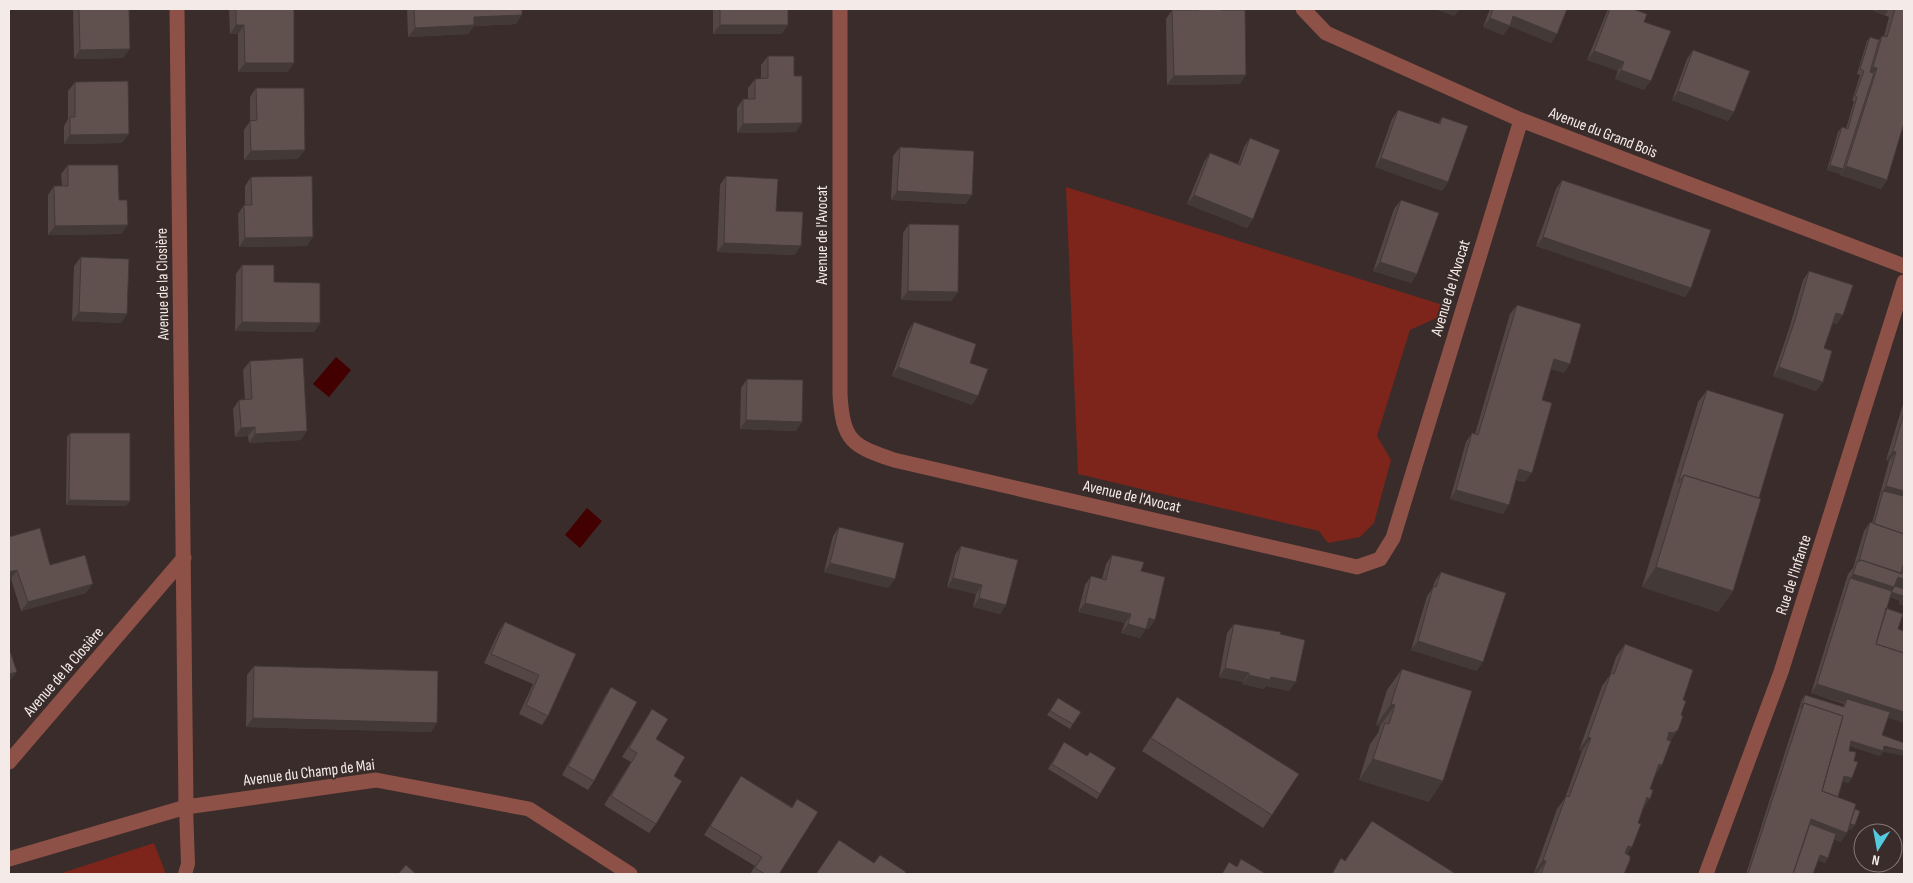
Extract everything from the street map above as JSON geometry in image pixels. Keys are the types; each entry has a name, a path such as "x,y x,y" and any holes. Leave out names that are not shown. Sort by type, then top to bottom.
{"street":[{"name":"Avenue de la Closière","path":"177,9 186,807"},
{"name":"Avenue de l'Avocat","path":"840,9 840,395 842,420 850,439 868,451 894,460 1357,567 1380,558 1394,538 1521,120"},
{"name":"Avenue du Grand Bois","path":"1303,9 1326,33 1521,120 1904,266"},
{"name":"Rue de l'Infante","path":"1706,874 1781,672 1904,282"},
{"name":"Avenue de la Closière","path":"9,762 184,558"},
{"name":"Avenue du Champ de Mai","path":"9,859 186,807 376,780 529,810 630,874"}],"lane":[{"path":"185,874 188,864 186,807"}],"shaded area":[{"path":"1066,187 1446,306 1443,315 1410,330 1377,436 1391,460 1374,523 1360,537 1328,543 1319,531 1078,474"},
{"path":"336,357 351,370 329,397 313,384"},
{"path":"587,508 602,521 580,548 565,535"},
{"path":"154,843 166,874 59,874"}],"building":[{"path":"79,9 129,9 130,49 80,50"},
{"path":"236,9 294,9 294,63 245,63 244,25 236,25"},
{"path":"414,9 522,9 522,15 474,17 474,25 415,28"},
{"path":"720,9 788,9 788,25 720,25"},
{"path":"1493,9 1567,9 1557,34 1513,16 1510,26 1490,18"},
{"path":"1610,9 1633,9 1647,14 1644,22 1671,31 1651,81 1621,70 1624,62 1594,51"},
{"path":"1895,9 1904,9 1904,123 1887,180 1846,166 1877,68 1873,67 1882,36 1887,37"},
{"path":"1172,10 1245,10 1246,75 1174,76"},
{"path":"1870,37 1879,40 1870,72 1874,73 1843,169 1830,165 1842,127 1848,129 1857,97 1855,96 1864,71 1860,69"},
{"path":"1693,50 1750,71 1734,112 1678,91"},
{"path":"768,56 794,56 794,76 802,76 802,123 743,124 743,99 755,99 755,79 768,78"},
{"path":"128,81 129,134 70,135 70,117 75,117 75,82"},
{"path":"256,88 304,88 305,150 251,151 250,121 257,120"},
{"path":"1398,110 1440,124 1442,117 1468,126 1448,182 1381,158"},
{"path":"1250,138 1280,150 1253,219 1194,195 1210,153 1240,165"},
{"path":"900,147 974,151 972,195 897,191"},
{"path":"68,165 118,165 119,200 127,200 128,225 55,226 54,186 68,186"},
{"path":"312,176 313,237 245,238 244,205 252,205 251,177"},
{"path":"726,176 778,179 776,211 803,212 801,246 724,243"},
{"path":"1562,180 1711,230 1691,288 1543,237"},
{"path":"1401,200 1439,213 1417,274 1380,262"},
{"path":"909,224 959,225 958,292 908,291"},
{"path":"81,257 129,259 127,314 79,312"},
{"path":"242,265 274,265 274,282 320,283 320,323 242,322"},
{"path":"1809,271 1853,285 1843,315 1836,313 1824,348 1832,351 1823,382 1779,367"},
{"path":"1517,305 1581,324 1570,364 1554,359 1542,400 1552,403 1532,473 1519,469 1509,505 1456,490 1472,433 1478,435"},
{"path":"914,322 976,344 970,363 988,369 978,396 898,367"},
{"path":"303,358 307,431 255,434 255,427 241,428 239,400 252,399 250,361"},
{"path":"747,379 803,380 802,422 746,420"},
{"path":"1707,390 1784,414 1759,498 1684,475 1678,483"},
{"path":"1904,413 1904,491 1886,486 1896,452 1893,451"},
{"path":"70,433 130,433 130,501 69,500"},
{"path":"1684,475 1761,499 1733,591 1656,567"},
{"path":"1883,491 1904,496 1904,534 1874,524"},
{"path":"1870,522 1904,534 1904,562 1901,573 1861,560 1859,561"},
{"path":"839,527 904,543 895,579 830,563"},
{"path":"40,528 50,565 85,555 93,584 28,602 17,570 9,572 9,537"},
{"path":"961,546 1018,560 1006,605 979,598 982,585 953,578"},
{"path":"1112,555 1144,562 1141,571 1165,577 1155,620 1149,618 1146,629 1128,624 1131,614 1085,603 1091,576 1106,580"},
{"path":"1861,560 1902,574 1904,567 1904,579 1898,577 1894,587 1853,574 1857,562"},
{"path":"1441,572 1506,593 1483,662 1418,641 1433,587 1436,587"},
{"path":"1850,578 1892,591 1876,644 1904,653 1904,712 1817,684"},
{"path":"1895,586 1904,589 1904,600 1902,599 1903,596 1891,592"},
{"path":"1886,608 1903,614 1898,629 1904,631 1904,653 1876,644"},
{"path":"505,622 576,654 548,716 526,705 539,675 491,654"},
{"path":"1234,624 1281,632 1280,634 1305,640 1296,682 1271,677 1270,680 1225,668"},
{"path":"1625,644 1693,670 1683,700 1686,701 1678,730 1673,733 1669,732 1667,740 1671,741 1662,765 1659,764 1650,789 1653,790 1650,799 1647,797 1638,823 1641,824 1632,847 1628,846 1625,853 1630,856 1630,860 1624,874 1541,874 1546,861 1543,860 1566,796 1569,797 1591,738 1588,737 1611,673 1614,674"},
{"path":"9,648 17,672 9,674"},
{"path":"254,666 438,671 437,723 253,718"},
{"path":"1402,669 1472,691 1443,781 1373,759 1385,723 1389,724 1395,705 1391,704"},
{"path":"611,687 637,702 594,781 568,766"},
{"path":"1805,695 1844,707 1847,699 1890,712 1882,735 1904,743 1904,751 1884,746 1883,751 1851,741 1849,751 1856,752 1854,761 1858,762 1852,778 1844,776 1838,797 1822,791 1843,716 1804,703 1801,708"},
{"path":"1177,697 1299,774 1272,815 1151,738"},
{"path":"1058,698 1081,712 1073,724 1050,711"},
{"path":"1804,703 1843,716 1822,791 1856,804 1847,833 1811,819 1793,874 1748,874"},
{"path":"652,709 668,719 656,739 685,757 674,776 682,781 656,824 611,796 637,753 629,748"},
{"path":"1064,742 1087,756 1090,752 1116,768 1100,794 1052,764"},
{"path":"741,776 792,808 797,799 818,812 779,874 765,874 755,868 762,857 710,826"},
{"path":"1855,809 1860,811 1856,823 1850,824"},
{"path":"1372,821 1456,874 1332,874 1341,858 1345,861"},
{"path":"1810,824 1836,834 1828,858 1820,855 1813,874 1793,874"},
{"path":"839,840 874,863 880,855 906,872 904,874 816,874"},
{"path":"1241,859 1266,874 1222,874 1229,862 1237,867"},
{"path":"406,865 416,874 398,874"}]}
